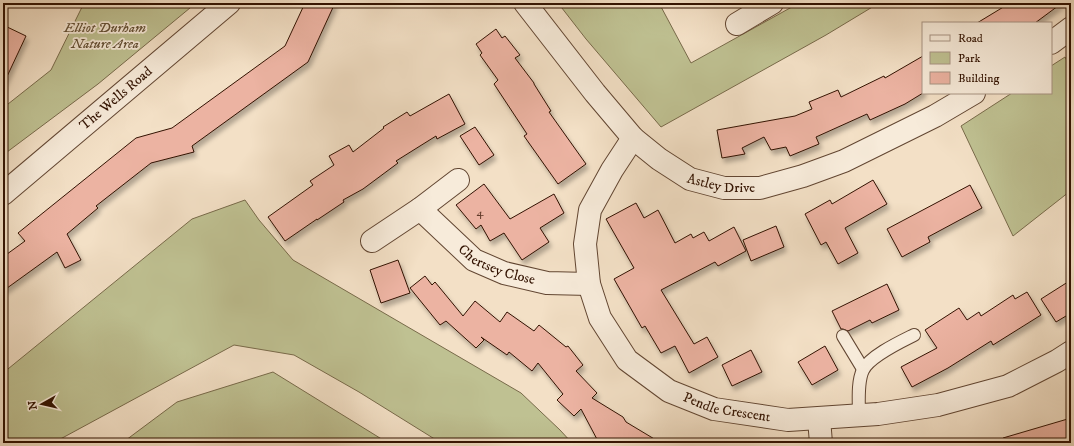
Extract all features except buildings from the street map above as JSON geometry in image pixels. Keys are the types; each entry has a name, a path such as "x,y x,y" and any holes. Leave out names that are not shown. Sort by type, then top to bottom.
{"street":[{"name":"The Wells Road","path":"3,194 229,3"},
{"name":"Astley Drive","path":"525,3 595,94 633,138 659,159 690,179 724,188 760,188 803,176 844,161 935,116 972,94"},
{"path":"737,24 772,3"},
{"path":"1052,42 1071,28"},
{"name":"Pendle Crescent","path":"633,138 612,170 590,210 585,244 589,284 600,318 626,360 669,391 714,409 788,420 860,416 938,405 1008,386 1057,362 1071,352"},
{"path":"372,240 420,209 458,180"},
{"name":"Chertsey Close","path":"420,209 474,260 504,273 547,283 589,284"},
{"path":"819,419 821,443"}],"lane":[{"path":"860,416 859,387 863,370 876,356 914,335"},
{"path":"843,336 863,370"}],"green space":[{"name":"Elliot Durham Nature Area","path":"84,3 196,3 98,84 3,155 3,108 51,70"},
{"path":"558,3 659,3 691,63 799,3 879,3 826,35 661,127 586,39"},
{"path":"1065,57 1071,68 1071,189 1013,236 961,126 1010,94 1052,94 1052,65"},
{"path":"245,200 259,220 293,260 521,393 572,443 441,443 359,392 294,355 234,345 53,443 3,443 3,373 192,219"},
{"path":"273,372 388,443 122,443 177,402"}]}
